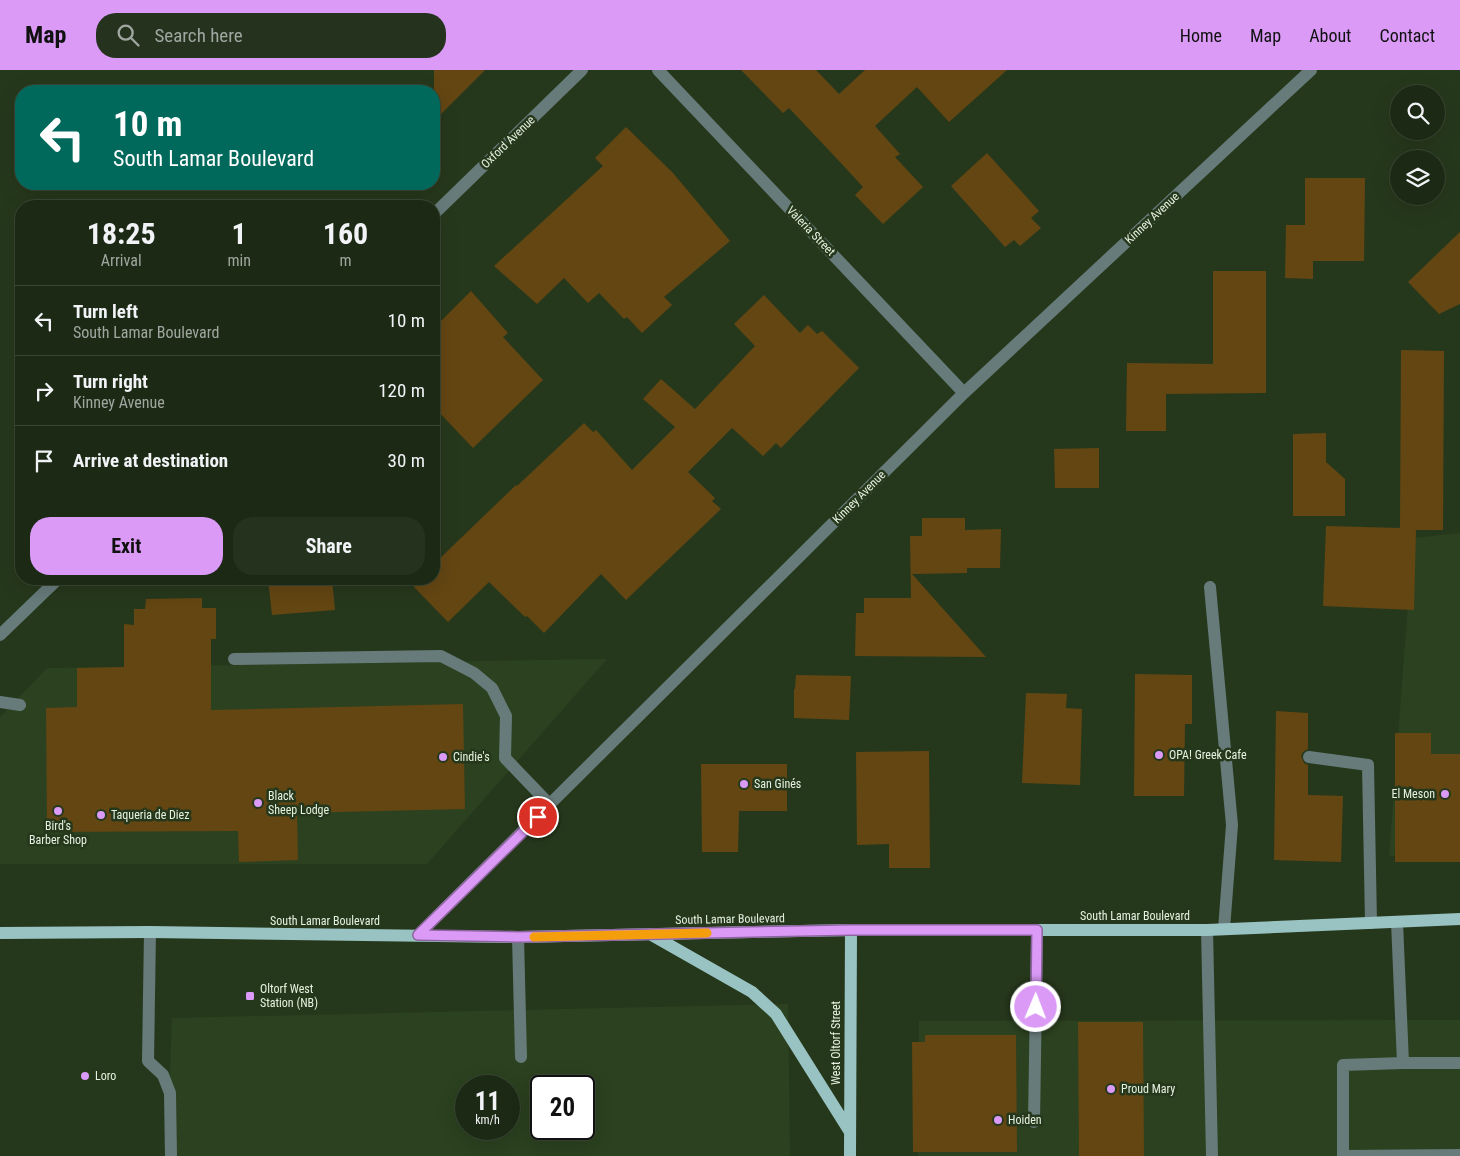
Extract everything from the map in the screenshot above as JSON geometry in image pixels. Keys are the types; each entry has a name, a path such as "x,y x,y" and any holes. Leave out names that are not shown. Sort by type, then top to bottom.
{"main road":[{"name":"South Lamar Boulevard","path":"0,933 150,932 518,937 851,930 1207,930 1460,919"},
{"name":"West Oltorf Street","path":"850,1156 851,930"},
{"path":"650,934 752,992 776,1014 850,1132"}],"street":[{"name":"Oxford Avenue","path":"440,208 582,70"},
{"name":"Valeria Street","path":"658,70 964,393"},
{"name":"Kinney Avenue","path":"418,935 964,393 1310,70"},
{"path":"0,635 52,585"},
{"path":"1210,587 1232,825 1224,929"},
{"path":"234,659 441,656 474,673 492,688 506,716 505,758 550,805"},
{"path":"0,702 20,705"},
{"path":"1308,757 1368,765 1371,923"},
{"path":"1397,922 1403,1063"},
{"path":"1034,1122 1037,930"},
{"path":"1207,930 1212,1156"},
{"path":"150,932 148,1061 163,1075 170,1093 171,1156"},
{"path":"518,937 520,1056"},
{"path":"1460,1062 1343,1065 1343,1156 1460,1155"}],"shaded area":[{"path":"1460,533 1460,853 1389,856 1413,538"},
{"path":"607,659 427,864 0,864 0,717 47,668"},
{"path":"788,1004 790,1156 167,1156 172,1018"},
{"path":"1460,1020 1460,1156 918,1156 919,1021"}],"building":[{"path":"434,70 485,70 440,115 440,85 434,85"},
{"path":"741,70 816,70 839,94 865,70 1007,70 949,122 917,87 875,126 900,154 895,157 923,187 883,224 855,195 863,187 840,162 789,108 783,113"},
{"path":"626,127 673,173 730,241 664,297 672,305 642,333 627,317 624,319 599,293 588,303 564,278 537,304 494,266 603,166 595,158"},
{"path":"987,153 1039,211 1031,218 1041,228 1020,246 1014,240 1005,247 951,186"},
{"path":"1305,178 1365,178 1364,261 1313,261 1313,279 1285,278 1286,225 1305,225"},
{"path":"1460,232 1460,304 1439,314 1408,282"},
{"path":"1213,271 1266,271 1266,393 1166,394 1166,431 1126,431 1127,363 1213,364"},
{"path":"471,291 508,333 503,337 543,380 473,448 440,413 440,322"},
{"path":"764,295 800,333 808,325 817,334 822,331 859,368 781,448 776,443 763,456 732,428 688,472 715,498 712,501 721,509 626,600 601,574 544,633 489,582 448,622 414,587 416,585 440,585 440,558 584,423 593,432 596,430 632,470 675,427 643,399 661,379 695,409 755,346 734,324"},
{"path":"1401,350 1444,351 1443,530 1416,530 1414,610 1323,606 1326,526 1400,528"},
{"path":"1326,433 1326,462 1345,479 1345,516 1293,516 1293,434"},
{"path":"1099,448 1099,488 1055,488 1054,449"},
{"path":"922,518 965,518 965,530 1001,529 1000,568 967,568 967,573 912,574 986,657 855,656 856,613 864,613 864,598 911,598 910,536 922,536"},
{"path":"269,585 333,585 335,610 272,615"},
{"path":"202,598 202,608 216,608 216,639 211,639 211,710 463,704 465,809 297,813 298,860 239,862 238,831 47,832 46,708 77,707 77,668 124,667 124,624 134,625 134,609 145,609 146,599"},
{"name":"OPA! Greek Cafe","path":"1135,674 1192,675 1192,724 1185,724 1184,796 1134,796"},
{"path":"796,675 851,676 849,720 794,718"},
{"path":"1026,693 1067,694 1066,708 1082,709 1080,785 1022,783"},
{"path":"1276,711 1308,713 1308,749 1301,756 1304,763 1308,765 1308,795 1343,796 1341,862 1274,860"},
{"path":"1395,733 1431,733 1431,754 1460,754 1460,862 1395,862"},
{"path":"929,751 930,868 889,868 889,844 857,845 856,752"},
{"path":"701,764 787,764 787,811 739,811 738,852 702,852"},
{"name":"Proud Mary","path":"1078,1022 1143,1022 1144,1156 1079,1156"},
{"path":"925,1035 1016,1035 1017,1152 913,1152 912,1042 925,1042"}],"slow traffic":[{"path":"534,937 707,933"}],"place":[{"name":"OPA! Greek Cafe","path":"1159,755"},
{"name":"Cindie's","path":"443,757"},
{"name":"San Ginés","path":"744,784"},
{"name":"El Meson","path":"1445,794"},
{"name":"Black Sheep Lodge","path":"258,803"},
{"name":"Bird's Barber Shop","path":"58,811"},
{"name":"Taqueria de Diez","path":"101,815"},
{"name":"Oltorf West Station (NB)","path":"250,996"},
{"name":"Loro","path":"85,1076"},
{"name":"Proud Mary","path":"1111,1089"},
{"name":"Hoiden","path":"998,1120"}],"route":[{"path":"538,817 418,935 518,937 851,930 1037,930 1036,1007"}]}
